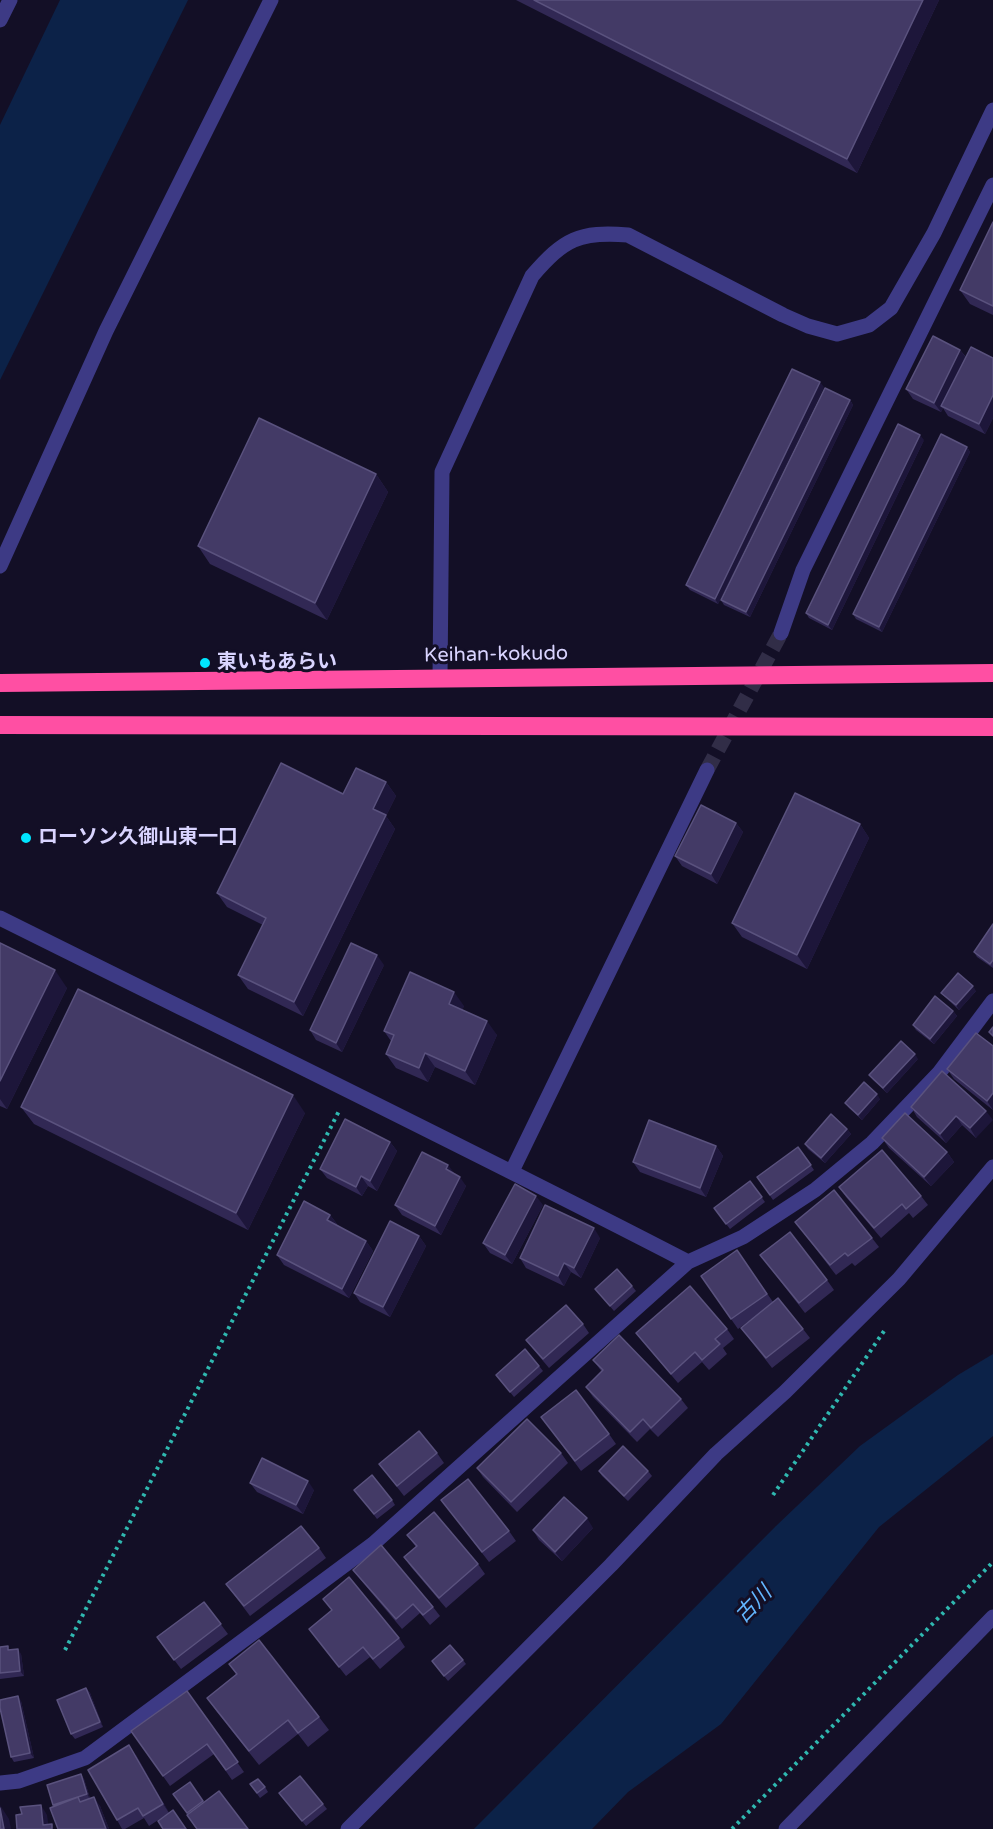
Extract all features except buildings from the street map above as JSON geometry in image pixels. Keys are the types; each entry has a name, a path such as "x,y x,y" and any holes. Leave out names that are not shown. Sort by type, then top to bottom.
{"highway":[{"name":"Keihan-kokudo","path":"0,683 993,673"},
{"path":"0,725 993,727"}],"street":[{"path":"0,20 10,0"},
{"path":"0,566 106,331 271,0"},
{"path":"440,678 442,472 532,276 552,252 574,239 602,233 628,235 808,326 837,334 869,325 891,308 897,298 934,233 993,110"},
{"path":"781,633 803,570 993,185"},
{"path":"512,1171 707,770"},
{"path":"0,918 512,1171 688,1262"},
{"path":"0,1783 20,1780 85,1758 373,1544 688,1262 743,1237 815,1190 872,1143 939,1073 993,1001"},
{"path":"348,1829 611,1564 716,1454 785,1392 899,1279 993,1167"},
{"path":"786,1829 993,1617"}],"path":[{"path":"65,1650 349,1092"},
{"path":"773,1495 888,1326"},
{"path":"732,1829 993,1562"}],"water":[{"path":"60,0 188,0 0,380 0,125"},
{"name":"古川","path":"993,1354 993,1436 879,1527 721,1724 628,1792 592,1829 474,1829 776,1526 860,1446 958,1375"}],"tunnel":[{"path":"707,770 781,633"}],"place":[{"name":"東いもあらい","path":"205,663"},
{"name":"ローソン久御山東一口","path":"26,838"}]}
